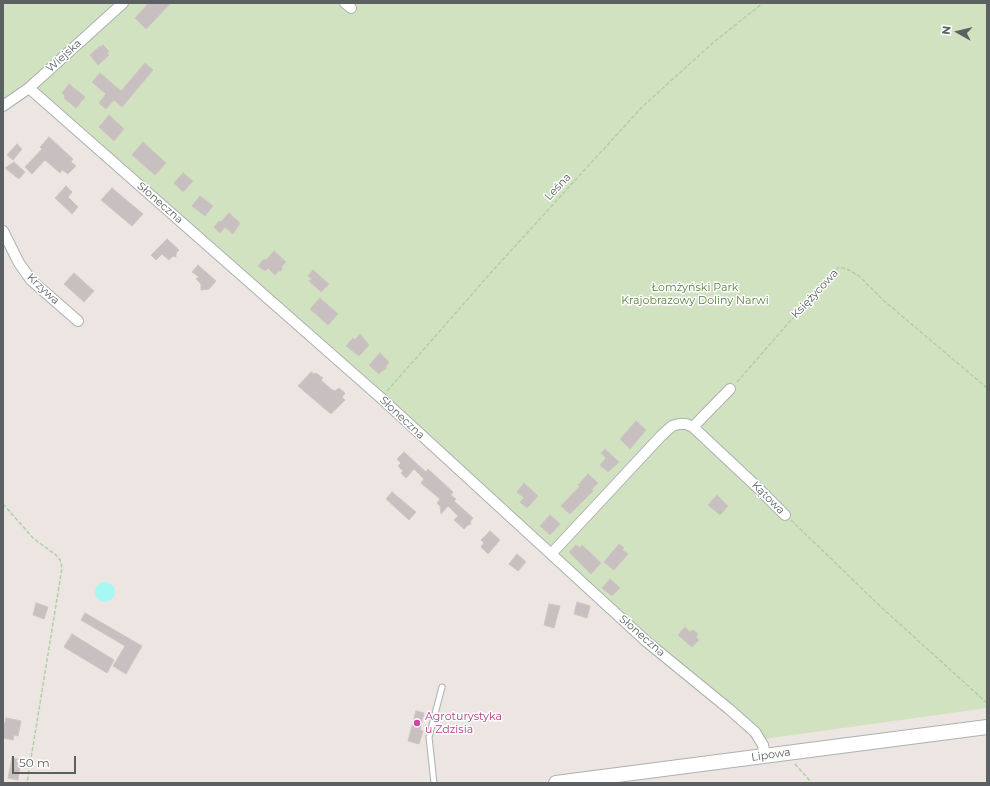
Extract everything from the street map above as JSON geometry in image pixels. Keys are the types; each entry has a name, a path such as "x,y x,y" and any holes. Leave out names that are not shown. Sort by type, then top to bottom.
{"main road":[{"name":"Lipowa","path":"556,783 987,727"}],"street":[{"name":"Wiejska","path":"3,106 29,88 123,3"},
{"name":"Słoneczna","path":"29,88 381,398 484,493 552,553 647,642 755,732 763,745 765,756"},
{"name":"Krzywa","path":"3,231 19,263 31,280 78,321"},
{"path":"552,553 661,436 672,426 679,424 686,424 693,427 730,389"},
{"name":"Kątowa","path":"693,427 785,515"}],"lane":[{"path":"434,783 429,738 442,687"}],"path":[{"name":"Leśna","path":"381,398 501,261 642,107 715,41 764,3"},
{"name":"Księżycowa","path":"730,389 839,267 847,269 859,276 883,300 987,388"},
{"path":"3,504 34,539 56,554 60,560 62,568 27,783"},
{"name":"Kątowa","path":"785,515 881,607 987,703"},
{"path":"787,753 812,783"}],"green space":[{"name":"Łomżyński Park Krajobrazowy Doliny Narwi","path":"3,3 987,3 987,708 757,740 23,87 3,101"}],"water":[{"path":"105,582 112,585 115,592 112,599 105,602 98,599 95,592 98,585"}],"building":[{"path":"149,3 171,3 146,29 135,18"},
{"path":"103,45 109,51 107,53 109,55 98,65 90,55"},
{"path":"145,63 153,70 122,107 114,100 106,109 99,103 106,94 92,82 100,73 121,91"},
{"path":"69,84 85,97 76,108 64,98 65,96 62,93"},
{"path":"109,115 124,129 114,141 99,127"},
{"path":"49,137 73,159 71,162 76,166 68,174 62,170 60,173 45,160 32,174 25,167 42,149 40,147"},
{"path":"143,142 166,163 155,175 132,155"},
{"path":"17,144 22,149 13,160 7,155"},
{"path":"14,162 25,172 19,179 5,168"},
{"path":"183,173 193,181 183,192 174,183"},
{"path":"66,186 72,192 68,197 78,207 72,214 55,198"},
{"path":"112,188 143,214 132,226 101,200"},
{"path":"200,196 213,206 205,216 192,206"},
{"path":"229,213 240,223 233,234 225,227 220,233 214,227"},
{"path":"167,239 179,250 176,253 176,257 173,256 169,260 162,254 156,260 151,255"},
{"path":"274,251 286,262 282,266 281,271 278,271 275,275 268,268 265,271 258,266"},
{"path":"198,265 216,281 209,289 201,290 201,284 196,279 199,277 192,272"},
{"path":"313,270 329,284 321,292 309,281 312,279 308,276"},
{"path":"74,273 94,291 84,302 64,284"},
{"path":"320,298 338,314 328,325 310,309"},
{"path":"360,334 369,345 359,356 346,346 353,338 355,340"},
{"path":"380,353 389,362 386,369 379,374 369,365"},
{"path":"311,372 314,374 316,373 323,378 321,380 331,389 335,391 339,388 345,393 342,397 345,400 331,414 298,386"},
{"path":"636,421 646,430 630,449 620,439"},
{"path":"605,449 619,462 608,472 600,465 606,458 601,453"},
{"path":"404,452 426,472 428,469 453,492 451,495 456,499 454,501 473,518 470,522 471,524 464,529 454,520 458,516 448,506 441,514 440,506 437,503 440,499 421,483 424,479 414,469 406,478 401,473 403,471 398,466 401,463 397,459"},
{"path":"588,474 598,483 592,489 593,491 570,514 561,506 580,486 578,485"},
{"path":"524,483 538,496 527,508 520,502 524,498 517,492"},
{"path":"392,492 416,512 409,520 386,499"},
{"path":"717,495 728,506 720,515 708,505"},
{"path":"550,515 560,524 550,535 540,526"},
{"path":"490,531 500,540 488,554 481,547 484,543 481,540"},
{"path":"619,544 624,548 622,550 628,554 614,570 604,562"},
{"path":"576,545 580,548 582,545 601,563 591,574 569,552"},
{"path":"517,554 526,562 518,571 509,564"},
{"path":"610,579 620,588 612,596 602,588"},
{"path":"577,602 590,606 587,618 574,614"},
{"path":"36,603 48,607 44,619 33,615"},
{"path":"549,604 560,606 554,628 544,625"},
{"path":"85,613 142,646 126,674 113,666 125,646 81,620"},
{"path":"685,627 690,632 693,630 698,634 696,637 699,640 692,647 678,635"},
{"path":"72,634 114,660 107,673 64,647"},
{"path":"416,711 424,713 420,730 423,731 419,744 408,741"},
{"path":"6,718 21,721 18,736 14,735 13,740 3,738 3,723 5,723"},
{"path":"12,758 21,760 18,780 8,778"}],"place":[{"name":"Agroturystyka u Zdzisia","path":"417,723"}]}
